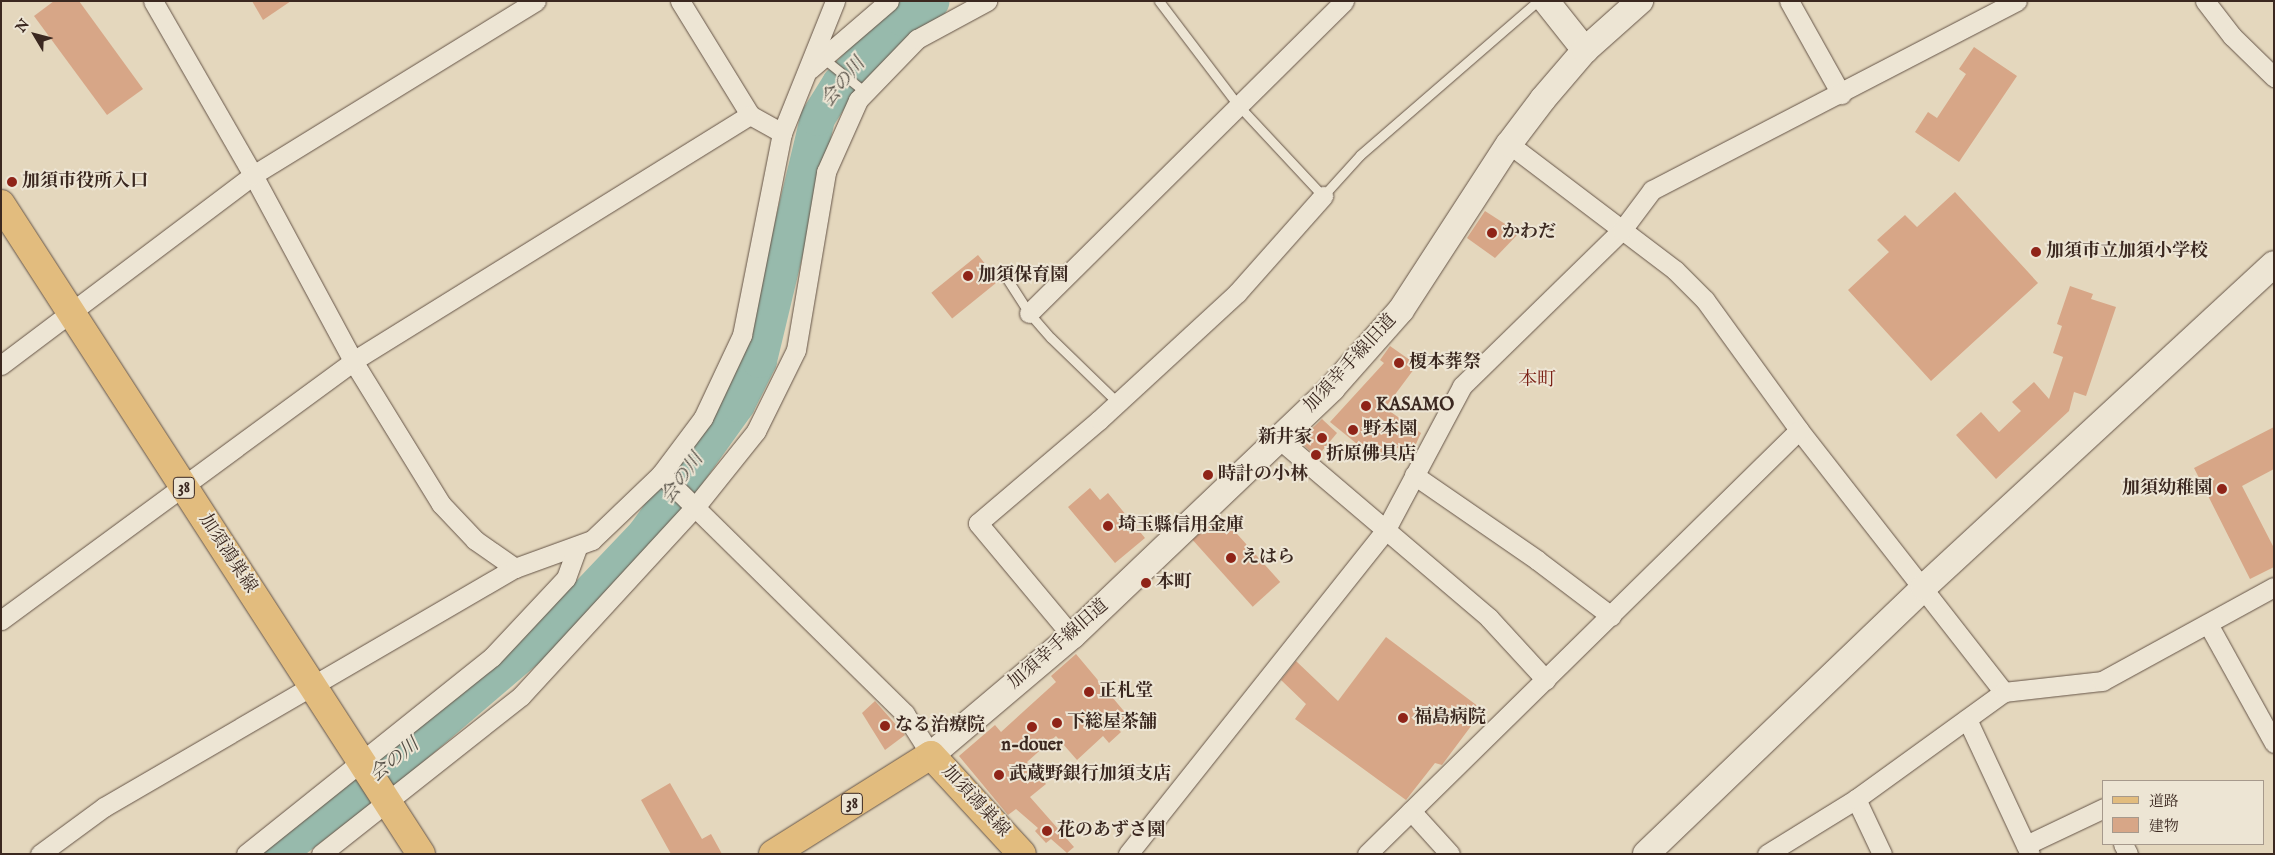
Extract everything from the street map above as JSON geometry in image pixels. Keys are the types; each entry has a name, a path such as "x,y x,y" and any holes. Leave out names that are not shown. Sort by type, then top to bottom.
{"main road":[{"name":"加須鴻巣線","path":"1,204 421,854"},
{"name":"加須鴻巣線","path":"773,854 932,755 1022,854"}],"street":[{"path":"153,1 253,175 353,361 441,504 474,540 515,568"},
{"path":"1,365 253,175 536,1"},
{"path":"680,1 750,115 782,133"},
{"path":"40,854 104,807 311,684 515,568 577,548 592,540 662,474 703,418 742,335 782,133 836,1"},
{"path":"808,72 889,1"},
{"path":"321,854 385,798 521,696 696,506 756,431 796,350 826,172 858,100 918,39 987,1"},
{"path":"1029,312 1344,1"},
{"path":"1546,1 1586,50"},
{"name":"加須幸手線旧道","path":"932,755 1072,636 1332,388 1400,310 1509,144 1586,50 1640,1"},
{"path":"1789,1 1840,94"},
{"path":"1128,854 1385,531 1462,386 1622,230 1652,190 2017,1"},
{"path":"2205,1 2232,36 2274,78"},
{"path":"1,620 353,361 750,115"},
{"path":"1509,144 1676,270 1705,300 1799,430 1924,587 2004,692"},
{"path":"1072,636 978,523 1118,403 1237,293 1323,196"},
{"path":"1646,854 1924,587 2274,264"},
{"path":"1366,854 1546,680 1799,430"},
{"path":"1279,439 1489,618 1546,680"},
{"path":"662,474 905,714 932,755"},
{"path":"1414,475 1537,560 1611,616"},
{"path":"246,854 365,766 492,657 566,578 577,548"},
{"path":"1767,854 1856,799 2004,692 2102,681 2274,587"},
{"path":"2208,624 2274,743"},
{"path":"1967,719 2028,849 2102,809"},
{"path":"1856,799 1882,854"},
{"path":"1411,811 1450,854"}],"lane":[{"path":"1159,1 1238,105 1323,196 1360,154 1538,1"},
{"path":"823,58 865,92"},
{"path":"1004,274 1029,312 1118,403"}],"building":[{"path":"54,1 79,1 143,89 107,115 34,16"},
{"path":"252,1 291,1 263,20"},
{"path":"1974,47 2017,76 1959,162 1915,132 1928,112 1937,118 1966,74 1959,69"},
{"path":"1955,192 2038,283 1931,381 1848,290 1889,252 1877,240 1905,215 1917,227"},
{"path":"1485,211 1519,233 1495,258 1467,238"},
{"path":"978,255 999,281 952,318 931,293"},
{"path":"2070,286 2093,294 2091,299 2116,307 2086,396 2074,392 2069,411 1996,479 1956,435 1981,412 1999,432 2021,411 2012,402 2034,382 2049,399 2063,357 2053,353 2062,326 2057,324"},
{"path":"1390,346 1417,365 1385,408 1421,433 1410,457 1391,443 1378,461 1330,422 1384,363 1380,360"},
{"path":"1322,419 1337,433 1317,457 1299,441"},
{"path":"2274,427 2274,469 2242,486 2274,548 2274,567 2250,579 2194,468"},
{"path":"1090,488 1100,500 1108,493 1145,538 1115,563 1068,507"},
{"path":"1220,515 1280,582 1253,607 1193,540"},
{"path":"1386,637 1483,710 1442,765 1435,763 1406,800 1295,719 1306,704 1281,680 1296,661 1338,701"},
{"path":"1076,654 1128,716 1116,727 1121,732 1109,743 1103,736 1077,760 1056,736 1027,762 1046,784 1030,797 1074,847 1067,853 1051,839 1046,843 1035,831 1038,828 1016,809 1008,815 959,756 995,725 1001,732 1056,682 1051,676"},
{"path":"875,701 905,735 885,750 862,713"},
{"path":"670,783 702,839 711,834 722,854 671,854 641,800"}],"waterway":[{"name":"会の川","path":"276,854 394,763 566,616 644,534 737,404 759,360 817,118 839,83 902,18 931,1"}],"place":[{"name":"加須市役所入口","path":"12,182"},
{"name":"かわだ","path":"1492,233"},
{"name":"加須市立加須小学校","path":"2036,252"},
{"name":"加須保育園","path":"968,276"},
{"name":"榎本葬祭","path":"1399,363"},
{"name":"KASAMO","path":"1366,406"},
{"name":"野本園","path":"1353,430"},
{"name":"新井家","path":"1322,438"},
{"name":"折原佛具店","path":"1316,455"},
{"name":"時計の小林","path":"1208,475"},
{"name":"加須幼稚園","path":"2222,489"},
{"name":"埼玉縣信用金庫","path":"1108,526"},
{"name":"えはら","path":"1231,558"},
{"name":"本町","path":"1146,583"},
{"name":"正札堂","path":"1089,692"},
{"name":"福島病院","path":"1403,718"},
{"name":"下総屋茶舗","path":"1057,723"},
{"name":"なる治療院","path":"885,726"},
{"name":"n-douer","path":"1032,727"},
{"name":"武蔵野銀行加須支店","path":"999,775"},
{"name":"花のあずさ園","path":"1047,831"}],"district":[{"name":"本町","path":"1537,381"}]}
